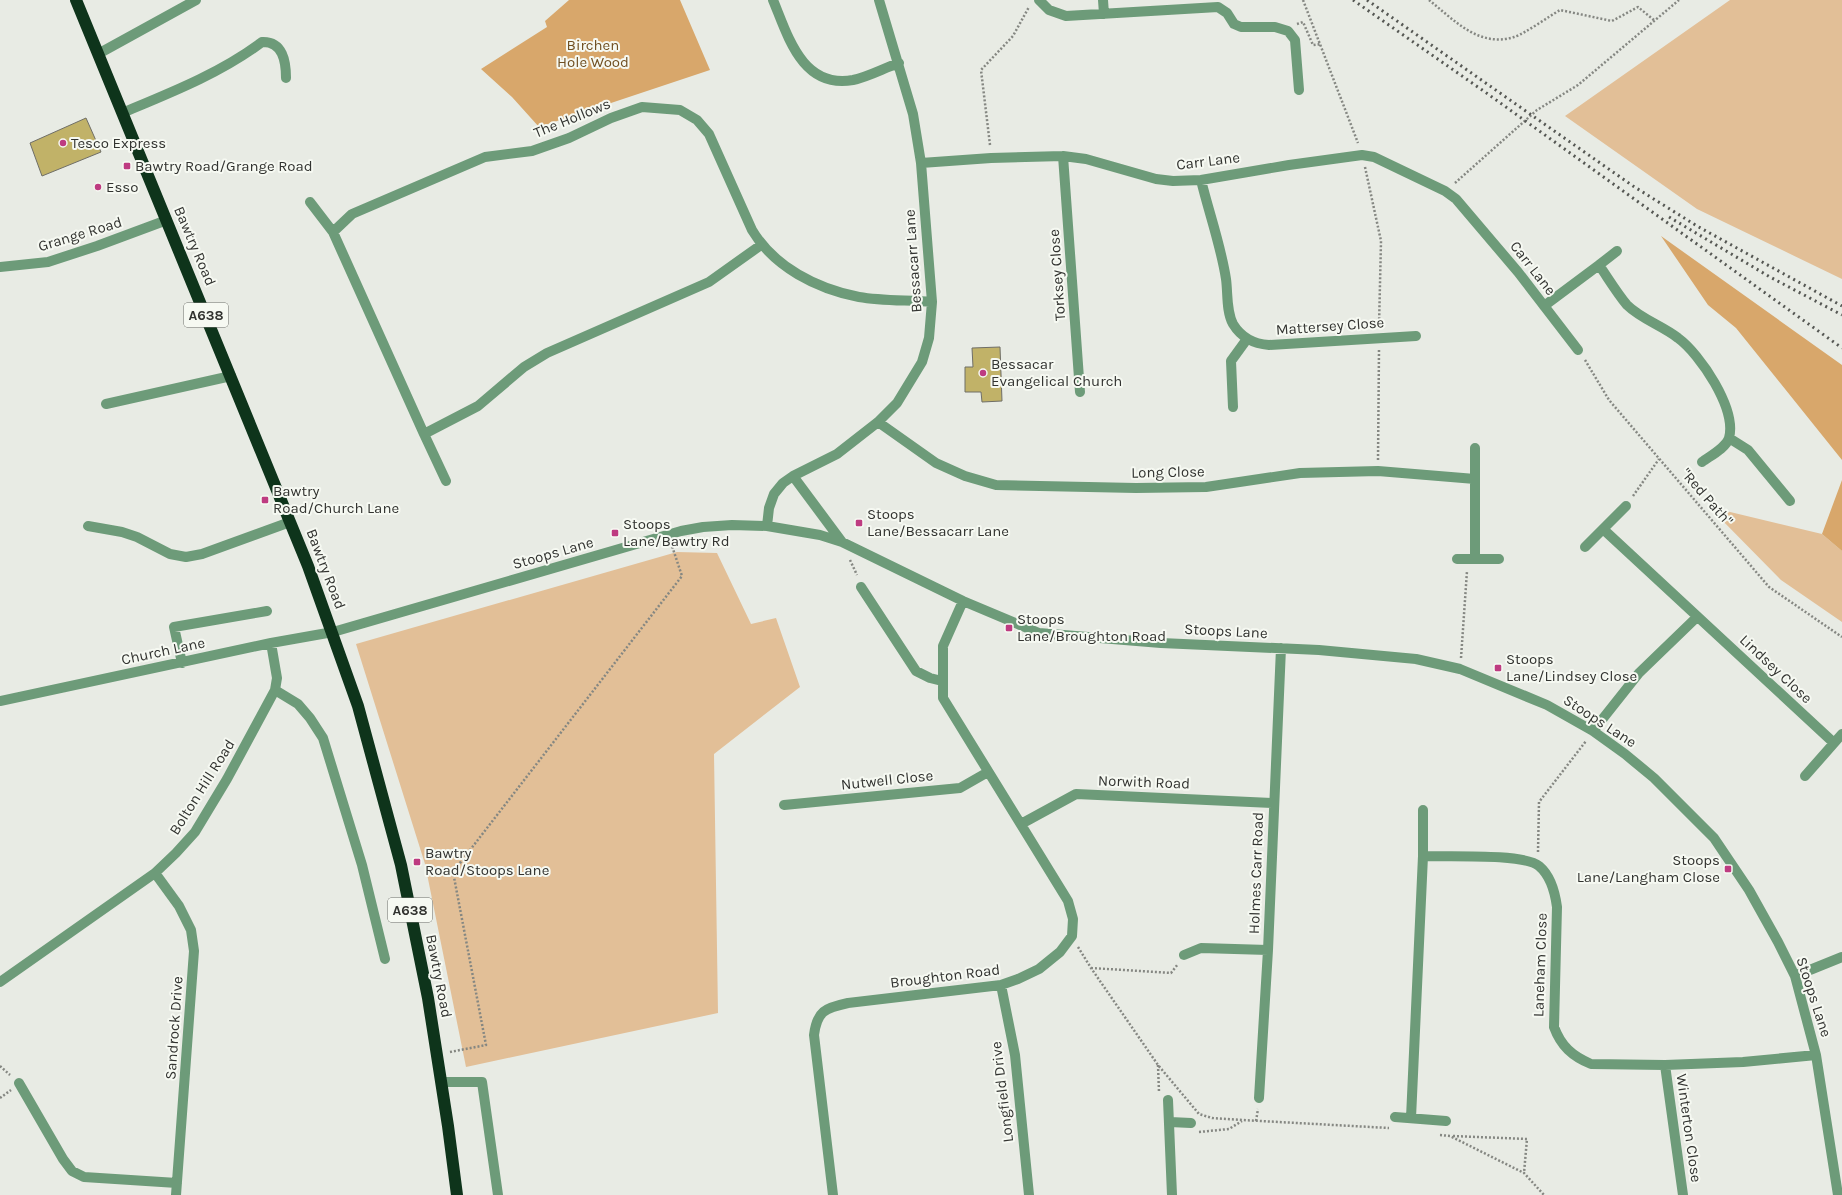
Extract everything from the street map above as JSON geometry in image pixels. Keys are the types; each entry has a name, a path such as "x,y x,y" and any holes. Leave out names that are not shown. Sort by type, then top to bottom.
{"highway":[{"name":"Bawtry Road","path":"76,0 290,522 333,632 358,706 401,865 428,998 442,1082 457,1195"}],"street":[{"path":"98,54 196,0"},
{"path":"773,0 797,54 808,68 821,77 835,80 853,80 899,63"},
{"name":"Bessacarr Lane","path":"767,526 769,508 774,494 783,483 793,476 837,454 878,422 897,403 922,362 929,338 932,302 921,163 913,114 879,0"},
{"path":"1039,0 1049,10 1066,16 1218,7 1227,13 1234,24 1241,27 1275,26 1288,31 1295,40 1299,90"},
{"path":"1103,0 1104,14"},
{"path":"122,113 224,66 262,42 271,43 280,51 286,62 286,78"},
{"name":"The Hollows","path":"333,232 352,214 485,157 532,151 569,138 611,118 642,107 680,110 697,120 709,134 752,230 761,245 776,259 805,279 836,291 860,297 932,302"},
{"name":"Carr Lane","path":"921,163 991,158 1063,156 1086,160 1156,179 1173,181 1201,180 1289,165 1362,155 1374,157 1446,191 1456,199 1486,234 1578,350"},
{"name":"Torksey Close","path":"1063,156 1080,392"},
{"path":"1201,180 1226,278 1230,314 1233,324 1247,339 1231,361 1234,407"},
{"path":"310,202 333,232 446,481"},
{"name":"Grange Road","path":"0,267 48,262 97,246 167,220"},
{"path":"424,434 478,406 524,367 547,353 709,282 761,245"},
{"path":"1544,306 1617,251"},
{"path":"1598,265 1628,305 1688,346 1707,370 1724,398 1729,421 1729,438 1722,447 1702,462"},
{"name":"Mattersey Close","path":"1247,339 1258,344 1269,345 1416,336"},
{"path":"106,404 231,376"},
{"name":"Long Close","path":"878,422 936,463 965,476 996,484 1136,488 1206,487 1300,473 1378,470 1475,479"},
{"path":"1729,438 1748,450 1790,501"},
{"path":"1472,559 1475,448"},
{"path":"793,476 842,542"},
{"path":"1585,547 1626,506"},
{"path":"88,526 122,532 137,537 170,554 186,557 202,554 290,522"},
{"name":"Stoops Lane","path":"333,632 668,535 703,527 767,526 799,530 842,542 963,601 1040,634 1160,643 1280,648 1416,659 1460,669 1547,705 1593,731 1625,754 1654,778 1714,838 1750,890 1795,976 1816,1055 1838,1195"},
{"name":"Lindsey Close","path":"1603,530 1834,743"},
{"path":"1457,559 1499,559"},
{"path":"861,587 916,671 930,678 942,681"},
{"path":"963,601 943,646 943,698 1068,901 1073,919 1072,936"},
{"path":"182,663 174,627 267,611"},
{"path":"1593,731 1639,673 1697,617"},
{"name":"Church Lane","path":"0,701 271,643 333,632"},
{"name":"Bolton Hill Road","path":"0,982 155,873 195,832 227,780 275,690 277,678 271,643"},
{"name":"Holmes Carr Road","path":"1259,1098 1268,950 1280,648"},
{"path":"275,690 298,704 310,718 323,738 362,865 385,959"},
{"path":"1805,776 1842,734"},
{"name":"Nutwell Close","path":"784,805 960,788 988,772"},
{"name":"Norwith Road","path":"1021,824 1076,794 1274,803"},
{"path":"1411,1118 1423,856 1422,810"},
{"path":"1423,856 1512,857 1538,864"},
{"name":"Laneham Close","path":"1538,864 1554,889 1558,907 1554,1027 1558,1039 1568,1051 1580,1059 1592,1064 1743,1062 1816,1055"},
{"name":"Sandrock Drive","path":"155,873 179,906 191,930 194,951 176,1195"},
{"name":"Broughton Road","path":"833,1195 814,1035 815,1024 822,1011 834,1006 848,1003 1001,986 1039,969 1060,952 1072,936"},
{"path":"1184,955 1201,948 1268,950"},
{"path":"1795,976 1842,957"},
{"name":"Longfield Drive","path":"1001,986 1015,1056 1029,1195"},
{"name":"Winterton Close","path":"1665,1064 1682,1195"},
{"path":"442,1082 482,1082 498,1195"},
{"path":"19,1083 72,1172 84,1177 177,1183"},
{"path":"1168,1100 1172,1195"},
{"path":"1395,1117 1446,1121"},
{"path":"1170,1122 1191,1123"}],"path":[{"path":"1303,0 1362,155 1381,241 1378,470"},
{"path":"1429,0 1468,32 1488,40 1514,37 1560,10 1612,21 1638,8 1654,20"},
{"path":"1446,191 1537,110 1578,85 1679,0"},
{"path":"991,158 981,70 1013,36 1030,6"},
{"name":"\"Red Path\"","path":"1578,350 1609,400 1769,587 1842,637"},
{"path":"1626,506 1659,459"},
{"path":"437,1054 486,1045 453,872 682,576 668,535"},
{"path":"842,542 861,587"},
{"path":"1460,669 1472,559"},
{"path":"1538,864 1539,802 1593,731"},
{"path":"1072,936 1091,968 1158,1065 1199,1114 1212,1118 1393,1129"},
{"path":"1091,968 1171,973 1184,955"},
{"path":"1158,1065 1160,1097 1168,1100"},
{"path":"1191,1123 1199,1132 1228,1129 1242,1120"},
{"path":"1436,1134 1450,1136 1527,1139 1524,1174"},
{"path":"1450,1136 1524,1174 1544,1195"}],"shaded area":[{"path":"1730,0 1842,0 1842,279 1697,209 1565,116"},
{"path":"1726,511 1822,534 1842,551 1842,622 1781,580 1717,515"},
{"path":"677,552 717,553 751,624 776,618 800,687 714,754 718,1013 466,1067 425,864 356,644"}],"green space":[{"name":"Birchen Hole Wood","path":"569,0 680,0 710,70 539,127 512,97 481,69 547,27 545,21"},
{"path":"1661,236 1842,365 1842,460 1736,328 1708,305"},
{"path":"1842,480 1842,551 1822,534"}],"building":[{"path":"86,118 101,152 42,176 30,143"},
{"path":"1000,347 1002,401 982,402 981,392 965,392 965,367 973,367 972,348"}],"railway":[{"path":"1353,0 1485,92 1842,348"},
{"path":"1367,0 1633,186 1697,226 1842,306"},
{"path":"1669,217 1770,277 1842,315"}],"place":[{"name":"Tesco Express","path":"63,143"},
{"name":"Bawtry Road/Grange Road","path":"127,166"},
{"name":"Esso","path":"98,187"},
{"name":"Bessacar Evangelical Church","path":"983,373"},
{"name":"Bawtry Road/Church Lane","path":"265,500"},
{"name":"Stoops Lane/Bessacarr Lane","path":"859,523"},
{"name":"Stoops Lane/Bawtry Rd","path":"615,533"},
{"name":"Stoops Lane/Broughton Road","path":"1009,628"},
{"name":"Stoops Lane/Lindsey Close","path":"1498,668"},
{"name":"Bawtry Road/Stoops Lane","path":"417,862"},
{"name":"Stoops Lane/Langham Close","path":"1728,869"}]}
